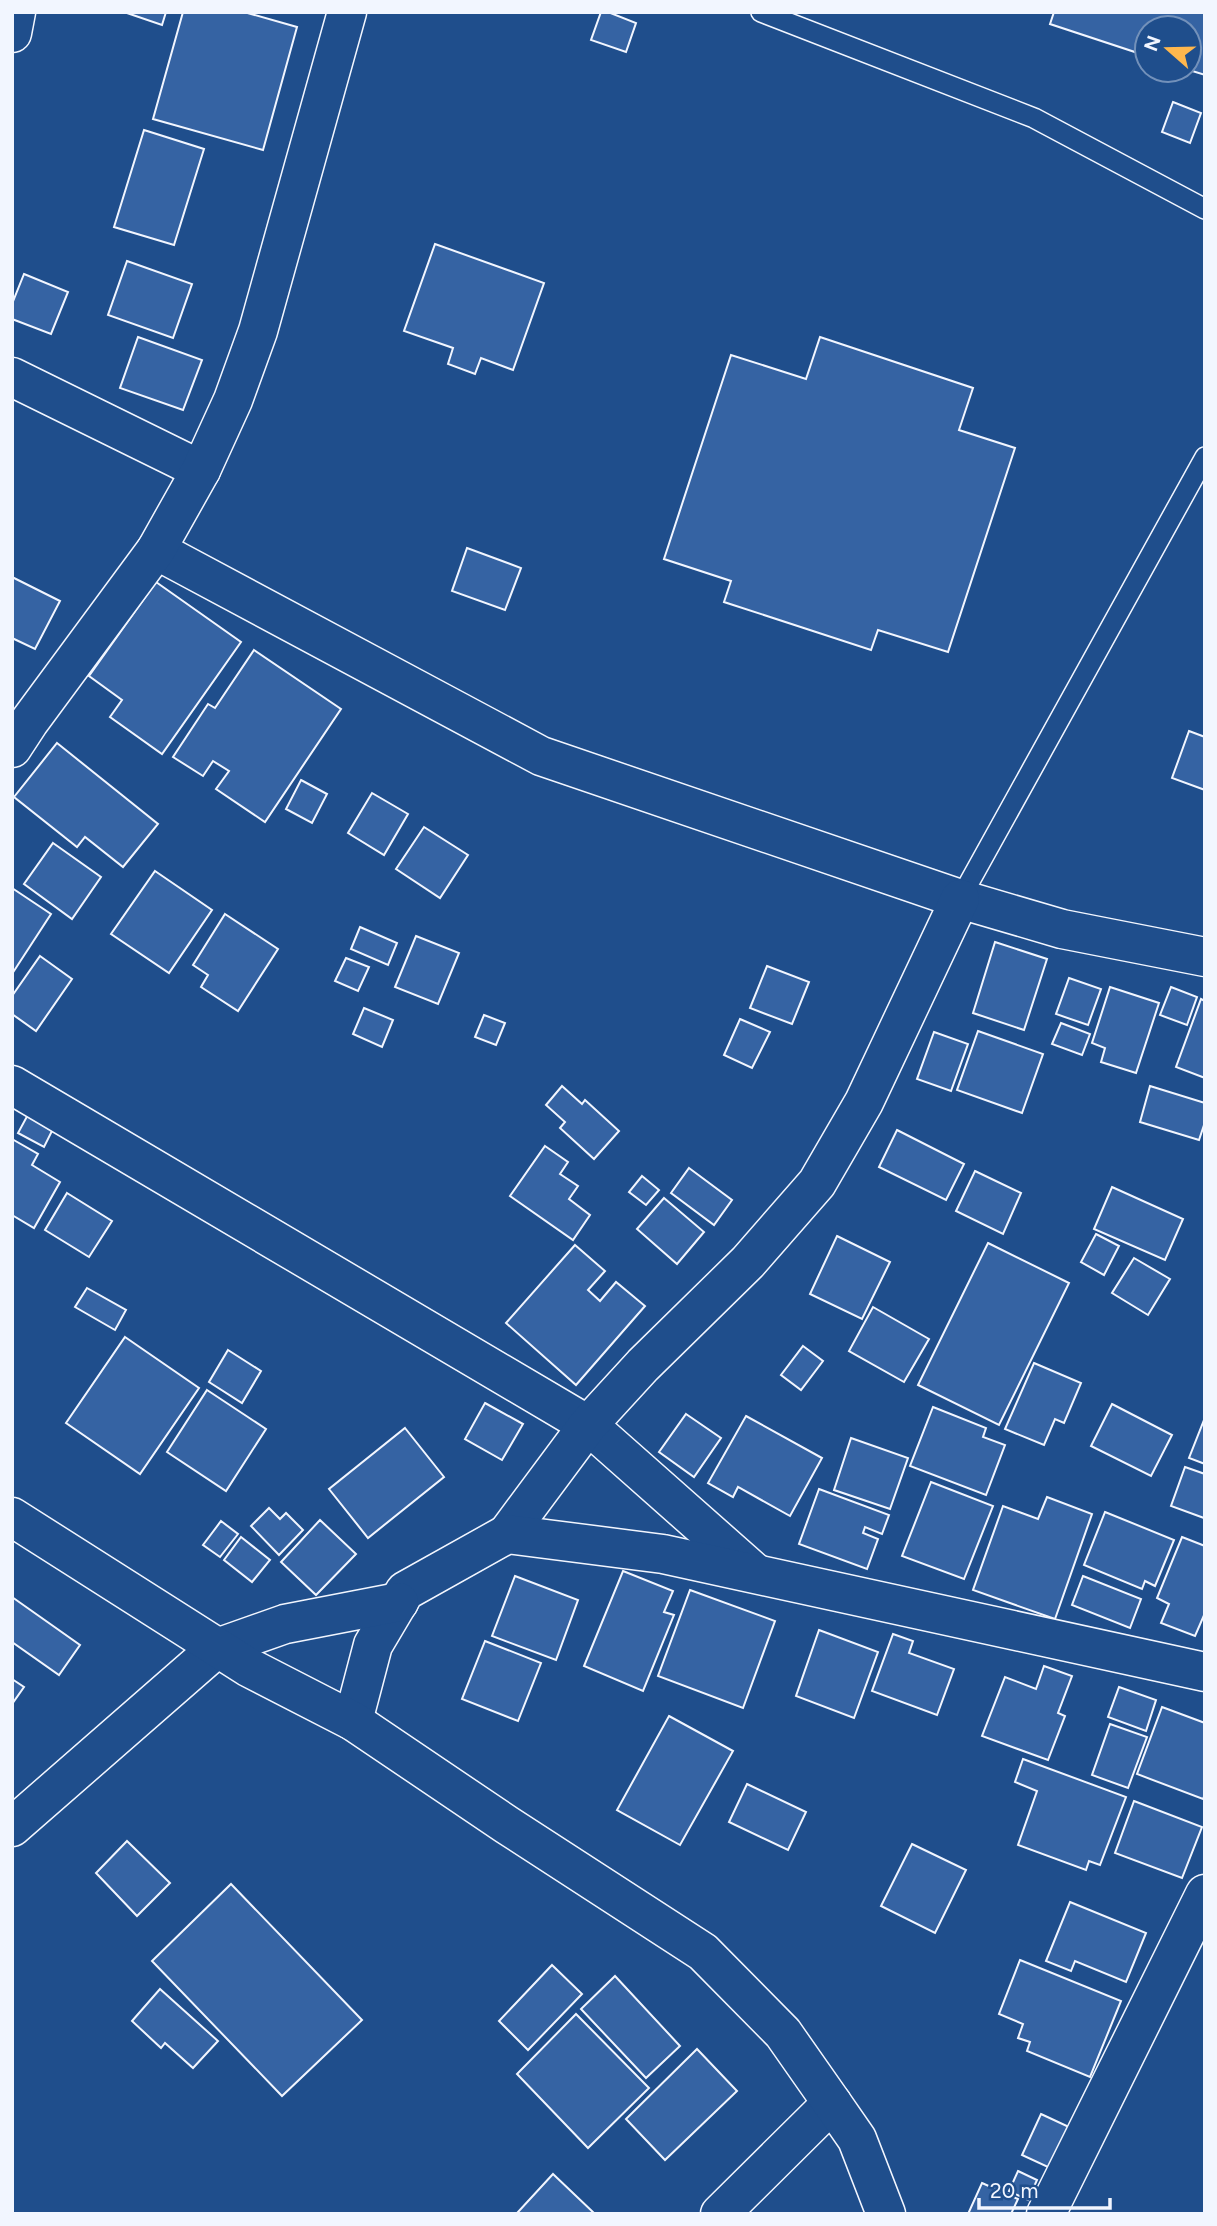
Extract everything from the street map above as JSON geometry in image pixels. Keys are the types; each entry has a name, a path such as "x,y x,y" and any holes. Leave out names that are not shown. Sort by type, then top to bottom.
{"street":[{"path":"12,33 16,12"},
{"path":"18,728 156,550 201,470 233,400 258,331 347,12"},
{"path":"12,377 201,470"},
{"path":"156,550 541,756 960,899 1062,929 1205,957"},
{"path":"354,1721 373,1645 405,1591 508,1534 588,1425 643,1365 748,1262 817,1183 864,1102 960,899"},
{"path":"12,1086 588,1425 755,1573"},
{"path":"12,1517 248,1667 354,1721 507,1825 703,1952 783,2033 832,2103 857,2139 886,2214"},
{"path":"508,1534 663,1554 1205,1672"},
{"path":"12,1827 217,1648 285,1624 399,1602"},
{"path":"1046,2214 1205,1894"},
{"path":"720,2214 832,2103"}],"lane":[{"path":"761,12 1034,118 1205,209"},
{"path":"960,899 1205,457"}],"building":[{"path":"124,12 166,12 162,25"},
{"path":"183,12 244,12 297,27 263,150 153,119"},
{"path":"601,12 636,23 626,52 591,40"},
{"path":"1054,12 1205,12 1205,75 1203,14 1133,14 1133,51 1050,24"},
{"path":"1173,102 1201,113 1190,143 1162,132"},
{"path":"144,130 204,149 174,245 114,227"},
{"path":"435,244 544,283 513,370 481,358 475,374 448,364 453,348 404,331"},
{"path":"127,261 192,284 173,338 108,315"},
{"path":"24,274 68,292 51,334 12,319 12,304"},
{"path":"138,337 202,360 183,410 120,388"},
{"path":"820,337 973,388 959,430 1015,448 948,652 878,630 871,650 724,602 731,581 664,559 731,355 806,379"},
{"path":"467,548 521,568 505,610 452,591"},
{"path":"12,577 60,601 35,649 12,638"},
{"path":"156,582 241,642 162,754 110,717 122,700 89,676"},
{"path":"254,650 341,709 265,822 216,789 229,771 213,761 203,776 173,757 208,704 215,708"},
{"path":"1189,731 1205,737 1205,790 1172,778"},
{"path":"57,743 158,824 123,867 85,837 77,847 14,797"},
{"path":"301,780 327,794 312,823 286,809"},
{"path":"372,793 408,814 384,855 348,833"},
{"path":"424,827 468,855 440,898 396,869"},
{"path":"53,843 101,877 72,919 24,884"},
{"path":"155,871 212,910 169,973 111,934"},
{"path":"12,888 51,914 12,974"},
{"path":"225,914 278,949 238,1011 201,987 208,975 193,965"},
{"path":"360,927 397,943 388,965 351,949"},
{"path":"416,936 459,953 438,1004 395,987"},
{"path":"995,942 1047,959 1024,1030 973,1013"},
{"path":"40,956 72,979 36,1031 12,1014 12,996"},
{"path":"346,958 369,967 358,991 335,981"},
{"path":"767,966 809,982 792,1024 750,1008"},
{"path":"1069,978 1101,989 1088,1025 1056,1014"},
{"path":"1110,987 1159,1003 1136,1073 1101,1062 1105,1048 1092,1043"},
{"path":"1171,987 1197,997 1187,1025 1160,1015"},
{"path":"1201,999 1205,1001 1205,1078 1176,1067"},
{"path":"364,1008 393,1020 382,1047 353,1034"},
{"path":"484,1015 505,1023 496,1045 475,1037"},
{"path":"740,1019 770,1032 752,1068 724,1055"},
{"path":"1061,1023 1090,1034 1082,1055 1052,1044"},
{"path":"978,1031 1043,1054 1022,1113 957,1090"},
{"path":"934,1032 968,1044 951,1091 917,1079"},
{"path":"562,1086 582,1104 585,1100 619,1131 594,1159 560,1128 565,1122 546,1105"},
{"path":"1150,1086 1205,1103 1205,1122 1199,1140 1140,1122"},
{"path":"31,1109 56,1123 44,1147 18,1133"},
{"path":"897,1130 964,1164 946,1200 879,1167"},
{"path":"12,1139 38,1154 32,1165 60,1182 34,1228 12,1215"},
{"path":"545,1146 568,1162 560,1174 578,1186 569,1199 590,1215 573,1240 510,1196"},
{"path":"689,1168 732,1200 714,1225 671,1193"},
{"path":"975,1171 1021,1193 1003,1234 956,1211"},
{"path":"642,1176 659,1190 646,1205 629,1192"},
{"path":"1112,1187 1183,1219 1165,1260 1094,1229"},
{"path":"67,1193 112,1221 89,1257 45,1230"},
{"path":"664,1198 704,1232 677,1264 637,1229"},
{"path":"1096,1234 1119,1246 1104,1275 1081,1262"},
{"path":"837,1236 890,1262 862,1319 810,1294"},
{"path":"988,1243 1069,1283 999,1425 918,1385"},
{"path":"575,1245 605,1271 588,1290 600,1301 616,1282 645,1306 576,1385 506,1323"},
{"path":"1134,1258 1170,1279 1148,1315 1112,1293"},
{"path":"87,1288 126,1310 115,1330 75,1307"},
{"path":"873,1307 929,1339 904,1382 849,1351"},
{"path":"125,1337 199,1388 140,1474 66,1423"},
{"path":"803,1346 823,1361 801,1390 781,1375"},
{"path":"228,1350 261,1371 242,1403 209,1382"},
{"path":"1034,1363 1081,1383 1064,1423 1055,1419 1044,1445 1005,1429"},
{"path":"207,1390 266,1429 226,1491 167,1452"},
{"path":"485,1403 523,1424 502,1460 465,1439"},
{"path":"1112,1404 1172,1435 1151,1476 1091,1446"},
{"path":"933,1407 986,1428 983,1437 1005,1445 986,1495 910,1466"},
{"path":"686,1414 721,1438 694,1477 659,1452"},
{"path":"746,1416 822,1458 790,1516 738,1487 733,1497 708,1483"},
{"path":"1205,1420 1205,1464 1189,1458"},
{"path":"405,1428 444,1477 368,1538 329,1489"},
{"path":"851,1438 908,1458 890,1509 834,1490"},
{"path":"1185,1467 1205,1474 1204,1518 1171,1506"},
{"path":"931,1482 993,1506 964,1579 902,1556"},
{"path":"819,1489 889,1515 882,1534 865,1527 863,1533 878,1539 867,1569 799,1544"},
{"path":"1047,1497 1092,1514 1055,1619 973,1590 1003,1506 1038,1519"},
{"path":"269,1508 280,1519 286,1513 303,1530 279,1555 251,1526"},
{"path":"1105,1512 1174,1540 1155,1586 1145,1581 1142,1589 1084,1565"},
{"path":"320,1520 356,1554 316,1595 281,1562"},
{"path":"221,1521 238,1534 220,1557 203,1545"},
{"path":"241,1537 270,1560 252,1582 224,1560"},
{"path":"1182,1537 1205,1546 1205,1613 1195,1636 1161,1623 1169,1604 1157,1598"},
{"path":"623,1571 673,1591 664,1612 674,1615 643,1691 584,1666"},
{"path":"515,1576 578,1600 556,1660 492,1636"},
{"path":"1083,1576 1141,1599 1130,1628 1072,1605"},
{"path":"690,1590 775,1621 743,1708 658,1676"},
{"path":"12,1597 80,1645 59,1675 12,1642"},
{"path":"819,1630 878,1652 854,1718 796,1696"},
{"path":"893,1634 913,1641 909,1653 954,1669 937,1715 872,1691"},
{"path":"485,1641 541,1663 518,1721 462,1699"},
{"path":"1044,1666 1072,1676 1058,1713 1065,1716 1048,1760 982,1736 1005,1677 1036,1689"},
{"path":"12,1679 24,1687 12,1704"},
{"path":"1119,1687 1156,1700 1146,1731 1108,1717"},
{"path":"1162,1707 1205,1723 1203,1799 1137,1774"},
{"path":"669,1716 733,1751 680,1845 617,1810"},
{"path":"1110,1724 1147,1737 1128,1788 1092,1775"},
{"path":"1023,1759 1126,1797 1100,1865 1089,1861 1086,1870 1018,1845 1037,1791 1015,1782"},
{"path":"747,1784 806,1812 788,1850 729,1822"},
{"path":"1134,1801 1202,1827 1182,1878 1115,1853"},
{"path":"127,1841 170,1883 137,1916 96,1873"},
{"path":"912,1844 966,1870 935,1933 881,1906"},
{"path":"231,1884 362,2020 282,2096 152,1961"},
{"path":"1070,1902 1146,1933 1126,1982 1075,1961 1071,1971 1046,1961"},
{"path":"1020,1960 1121,2001 1090,2077 1027,2051 1030,2042 1018,2038 1023,2024 999,2014"},
{"path":"552,1965 582,1994 528,2050 499,2021"},
{"path":"615,1976 680,2046 646,2078 581,2009"},
{"path":"160,1989 218,2041 193,2068 165,2043 161,2048 132,2021"},
{"path":"576,2014 649,2088 588,2148 517,2074"},
{"path":"697,2049 737,2091 665,2160 626,2119"},
{"path":"1041,2114 1069,2127 1050,2168 1022,2155"},
{"path":"1018,2171 1037,2180 1028,2200 1009,2191"},
{"path":"553,2174 595,2214 520,2214 518,2212"},
{"path":"982,2183 1018,2199 1011,2214 968,2214"}]}
